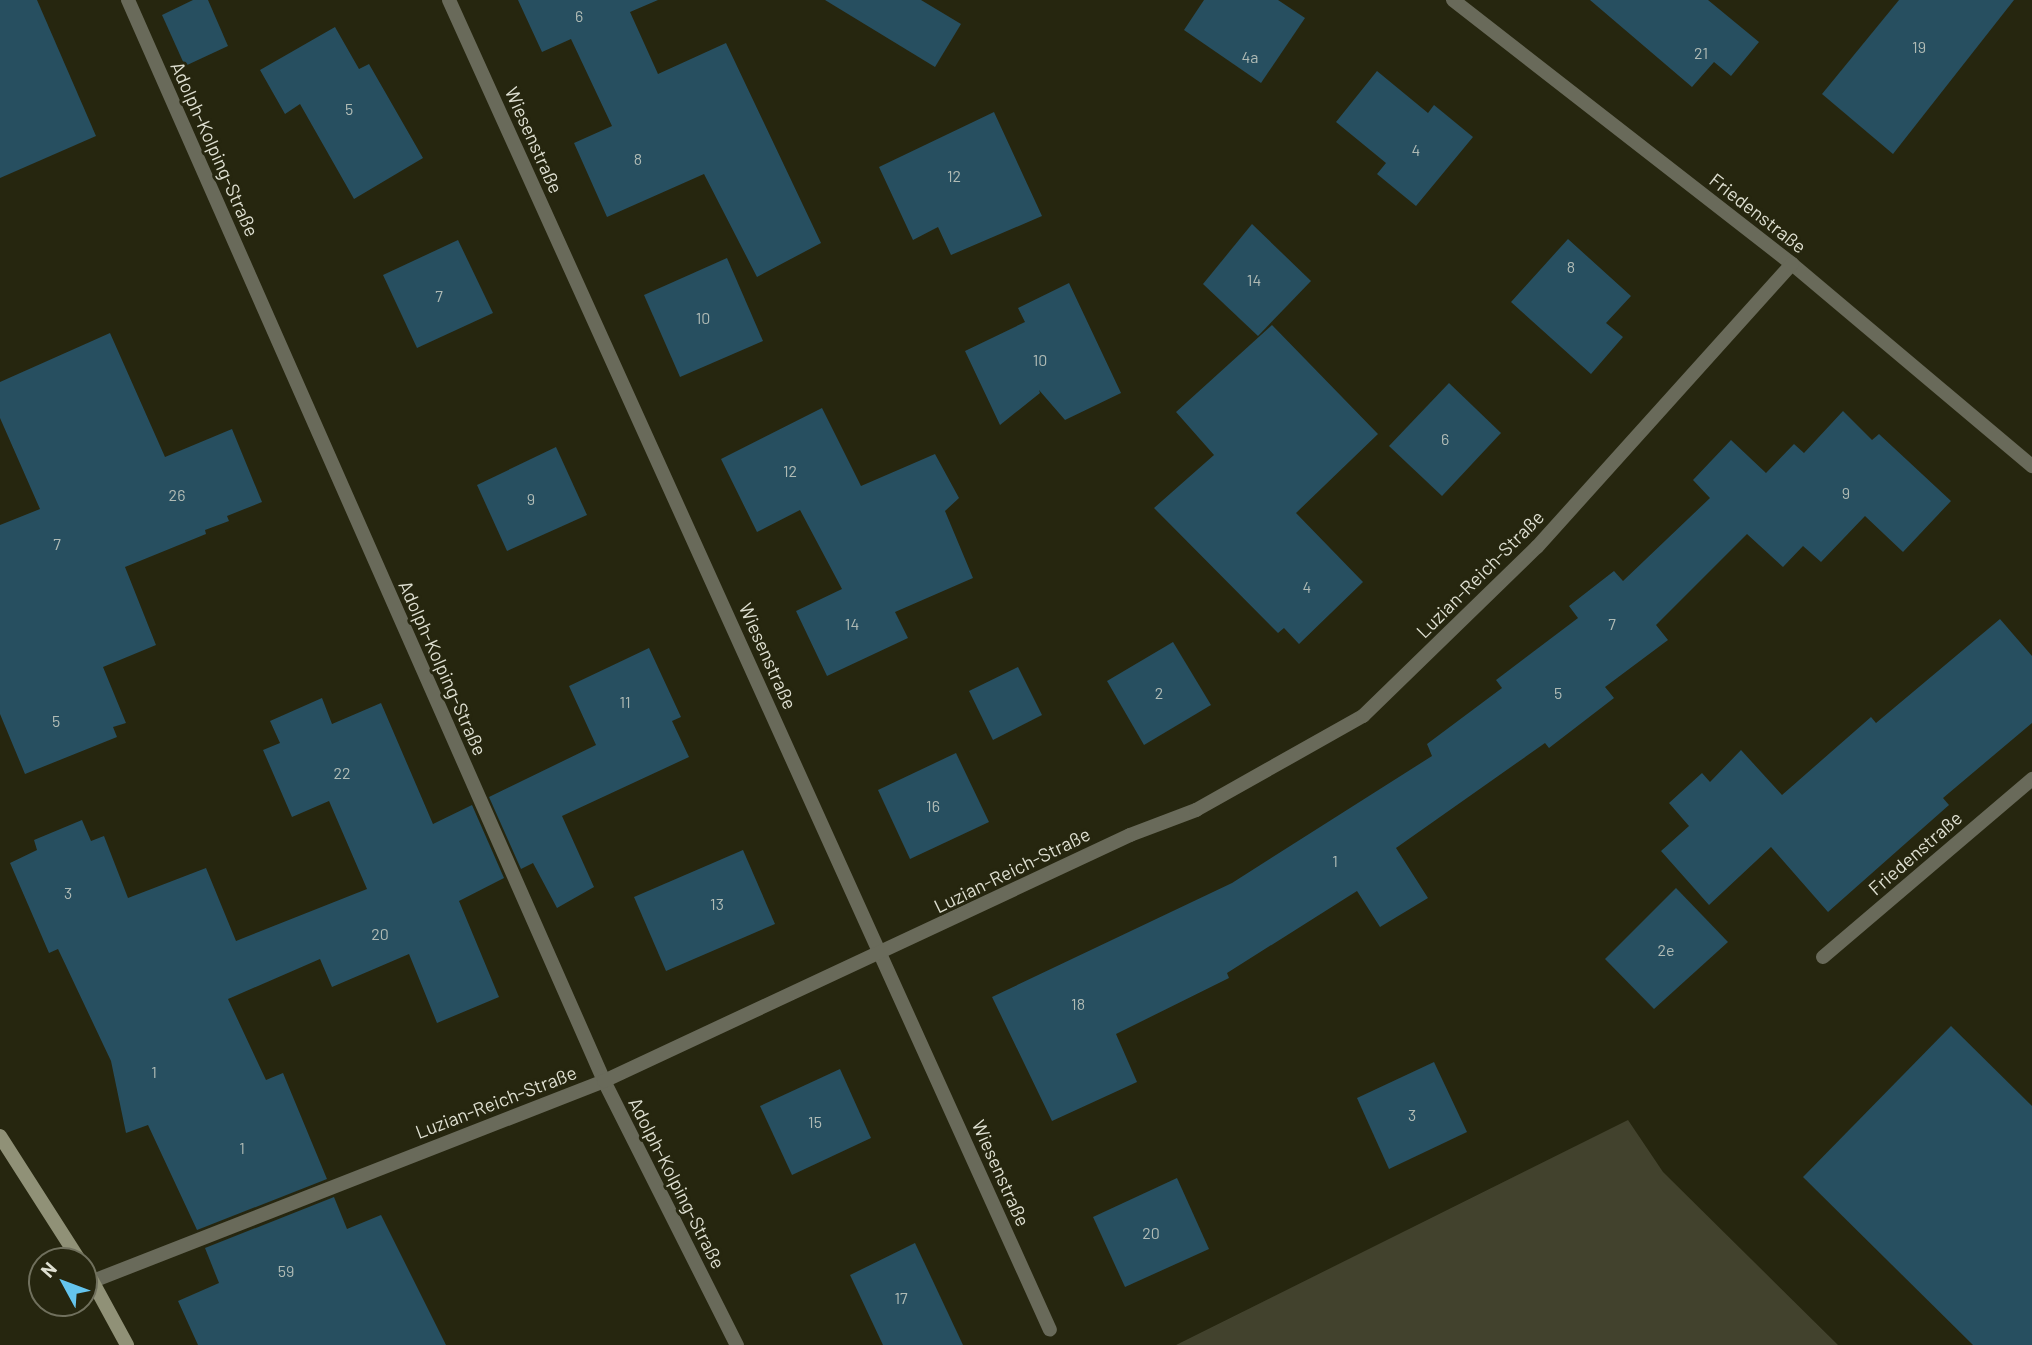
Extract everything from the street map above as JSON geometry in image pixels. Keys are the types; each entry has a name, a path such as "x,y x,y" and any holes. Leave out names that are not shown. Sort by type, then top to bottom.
{"main road":[{"path":"0,1136 71,1247"},
{"path":"98,1290 127,1345"}],"street":[{"name":"Adolph-Kolping-Straße","path":"128,0 604,1081 737,1345"},
{"name":"Wiesenstraße","path":"449,0 882,953 1050,1330"},
{"name":"Friedenstraße","path":"1452,0 1792,264 2032,466"},
{"name":"Luzian-Reich-Straße","path":"98,1279 604,1081 1129,835 1196,810 1363,716 1537,547 1792,264"},
{"name":"Friedenstraße","path":"1823,957 2032,779"}],"green space":[{"path":"1628,1120 1663,1172 1838,1345 1176,1345"}],"building":[{"path":"0,0 37,0 96,136 0,178"},
{"path":"193,0 208,0 228,46 185,66 162,15"},
{"path":"518,0 658,0 630,12 658,74 726,43 821,243 757,277 704,174 607,217 574,143 612,126 571,39 542,52"},
{"path":"825,0 921,0 961,24 935,67"},
{"path":"1204,0 1278,0 1305,18 1261,83 1184,30"},
{"path":"1590,0 1708,0 1759,42 1731,76 1714,62 1692,87"},
{"path":"1899,0 2014,0 1893,154 1822,94"},
{"path":"335,27 359,69 369,64 423,158 354,199 300,104 285,114 260,70"},
{"path":"1377,71 1428,113 1434,105 1473,137 1416,206 1377,174 1386,163 1336,122"},
{"path":"994,112 1042,216 951,255 938,227 913,240 879,167"},
{"path":"1252,224 1311,281 1258,336 1203,284"},
{"path":"1568,239 1631,296 1606,323 1623,337 1591,374 1511,302"},
{"path":"458,240 493,313 417,348 383,275"},
{"path":"727,258 763,341 680,377 644,295"},
{"path":"1069,283 1121,393 1065,420 1039,390 1040,393 1000,425 965,351 1025,322 1018,308"},
{"path":"1272,325 1378,434 1296,513 1363,582 1299,644 1284,628 1278,633 1154,508 1214,455 1176,412"},
{"path":"110,333 165,457 232,429 262,502 227,516 229,521 205,530 206,534 125,567 156,645 103,667 126,723 113,727 117,737 25,774 0,714 0,525 40,509 0,418 0,382"},
{"path":"1449,383 1501,433 1442,496 1389,446"},
{"path":"822,408 861,486 935,454 959,498 945,511 973,578 895,612 908,638 827,676 796,611 842,589 800,510 757,532 721,459"},
{"path":"1843,411 1872,440 1879,434 1951,501 1903,552 1865,516 1821,562 1803,546 1783,567 1747,534 1656,625 1668,640 1605,687 1614,698 1549,748 1545,743 1396,848 1428,898 1380,927 1357,891 1227,973 1229,978 1116,1034 1137,1082 1052,1121 992,997 1232,883 1432,756 1427,744 1502,688 1496,680 1578,618 1569,606 1614,571 1623,581 1710,498 1693,480 1731,440 1766,473 1794,444 1804,453"},
{"path":"556,447 587,515 507,551 477,485"},
{"path":"2000,619 2032,656 2032,723 1943,798 1949,805 1828,912 1771,847 1709,905 1661,851 1689,826 1669,803 1702,773 1710,782 1741,750 1782,795 1871,717 1876,723"},
{"path":"1173,642 1211,705 1144,745 1107,681"},
{"path":"649,648 681,717 672,721 689,757 562,816 594,887 557,908 533,863 521,869 489,797 596,745 569,686"},
{"path":"1018,667 1042,715 993,740 969,691"},
{"path":"322,698 332,724 381,703 433,824 472,805 504,878 459,901 499,997 437,1023 409,954 332,987 320,959 228,999 266,1080 283,1073 327,1179 197,1230 148,1125 126,1133 111,1061 58,949 49,953 10,863 37,850 34,840 82,820 91,841 104,836 128,898 206,868 236,941 367,889 329,801 292,817 263,750 280,743 270,721"},
{"path":"956,753 989,822 910,859 878,790"},
{"path":"743,850 775,924 666,971 634,897"},
{"path":"1676,888 1728,942 1654,1009 1605,959"},
{"path":"1951,1026 2032,1106 2032,1345 1973,1345 1803,1177"},
{"path":"1434,1062 1467,1132 1389,1169 1357,1098"},
{"path":"840,1069 871,1138 792,1175 760,1106"},
{"path":"1177,1178 1209,1249 1125,1287 1093,1217"},
{"path":"334,1197 347,1229 381,1215 446,1345 198,1345 178,1301 219,1283 205,1248"},
{"path":"915,1243 963,1345 883,1345 850,1275"}]}
